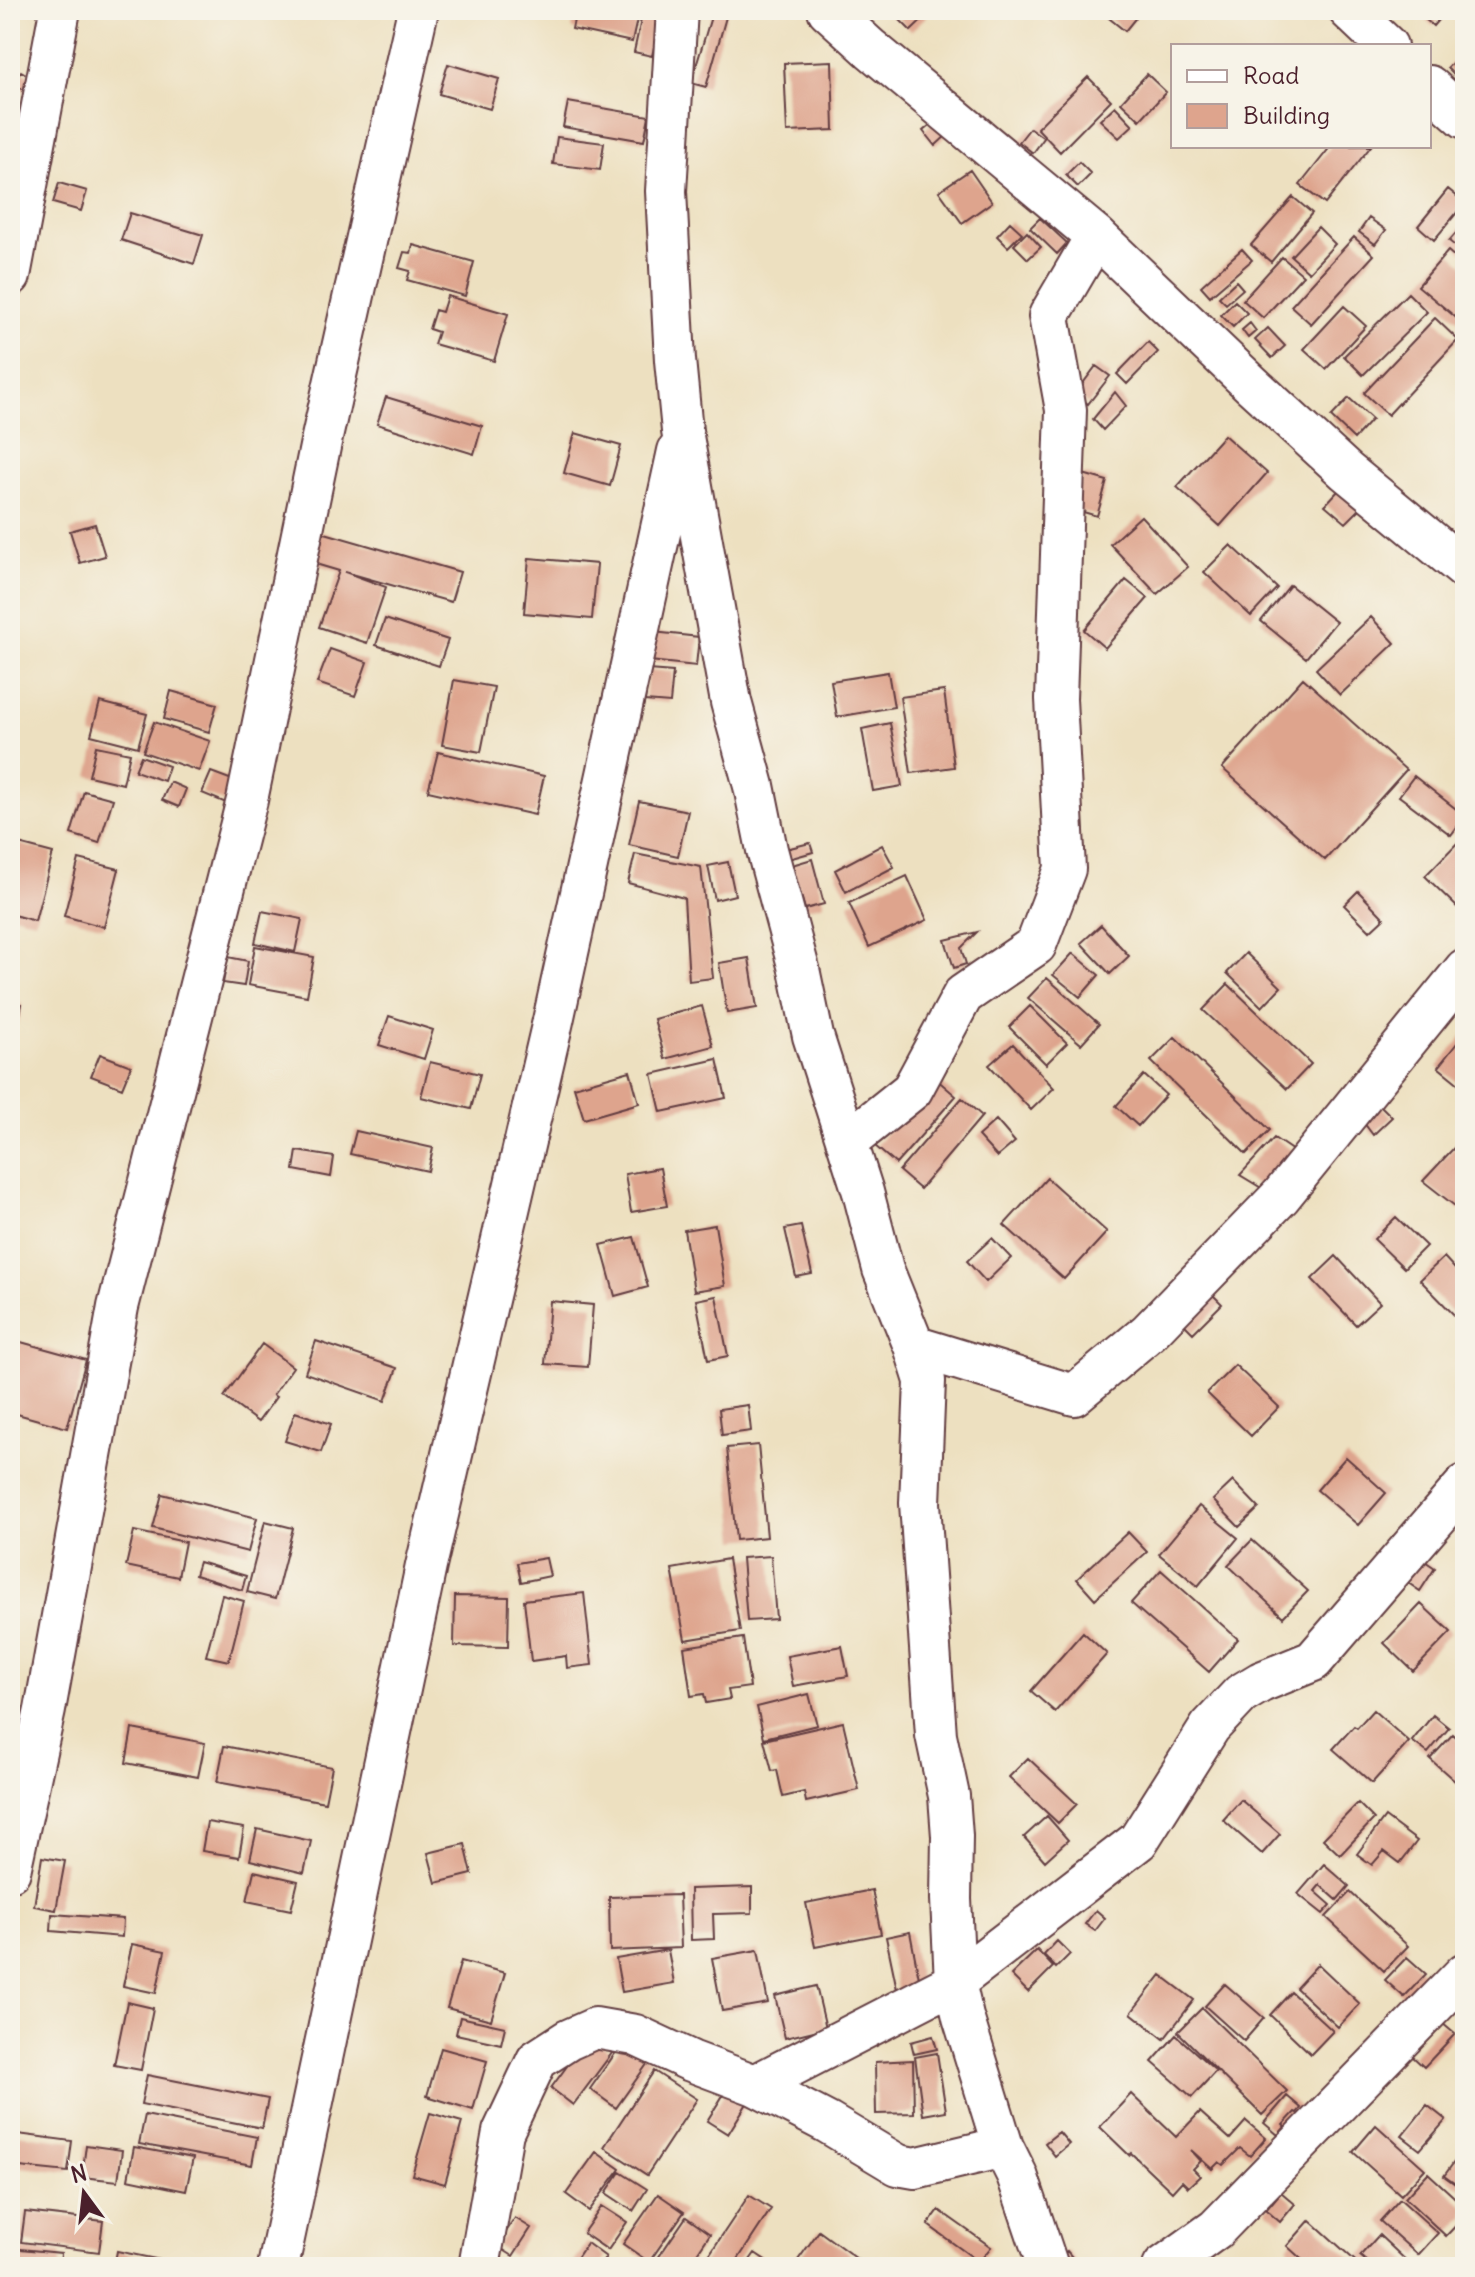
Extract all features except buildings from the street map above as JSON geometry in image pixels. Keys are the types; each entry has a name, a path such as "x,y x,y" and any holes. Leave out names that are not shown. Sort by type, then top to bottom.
{"street":[{"path":"10,276 60,10"},
{"path":"10,1871 45,1710 118,1307 247,800 321,442 418,10"},
{"path":"677,10 666,191 682,431 731,702 813,1036 883,1269 925,1381 920,1503 936,1735 949,1796 951,1823 955,1982 1003,2147 1017,2175 1048,2267"},
{"path":"828,10 1096,236 1346,471 1465,569"},
{"path":"1349,10 1385,44"},
{"path":"1431,88 1465,118"},
{"path":"847,1142 912,1090 963,995 1036,945 1065,869 1056,699 1066,410 1049,316 1096,236"},
{"path":"278,2267 426,1566 553,1021 682,431"},
{"path":"914,1346 1074,1395 1149,1332 1281,1196 1465,969"},
{"path":"755,2085 955,1982 1138,1841 1210,1727 1241,1694 1261,1682 1313,1661 1465,1485"},
{"path":"1163,2267 1216,2229 1465,1973"},
{"path":"479,2267 503,2132 537,2060 568,2040 595,2028 635,2035 691,2061 755,2085 828,2123 898,2165 915,2168 1003,2147"}]}
